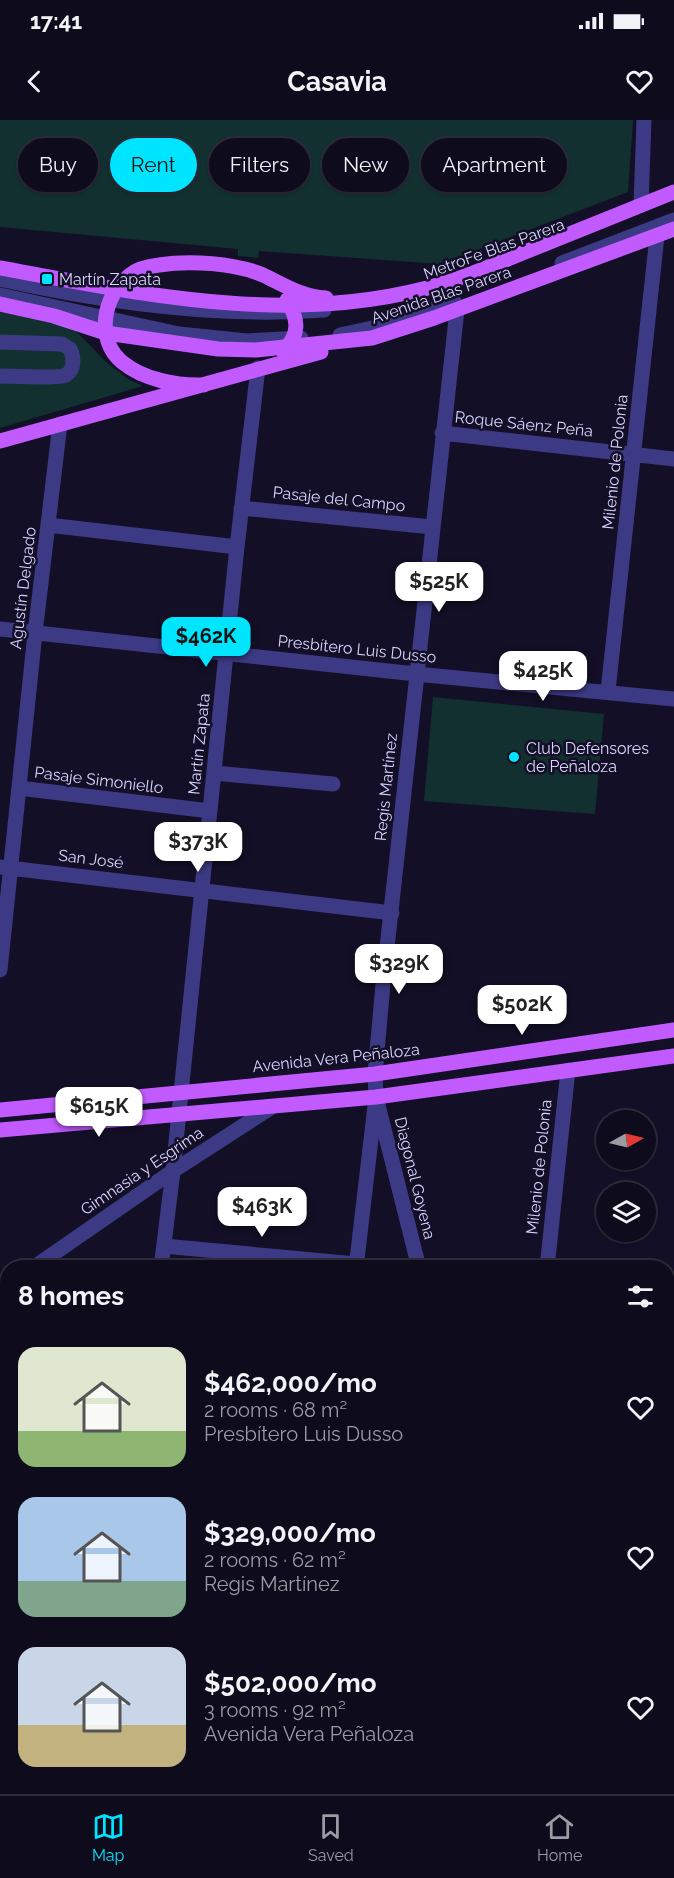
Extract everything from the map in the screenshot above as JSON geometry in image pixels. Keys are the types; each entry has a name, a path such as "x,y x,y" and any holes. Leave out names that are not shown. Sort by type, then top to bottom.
{"main road":[{"name":"Avenida Blas Parera","path":"0,268 112,294 292,310 383,297 445,283 674,192"},
{"name":"Avenida Blas Parera","path":"290,343 372,338 457,310 674,229"},
{"path":"122,362 112,351 106,325 112,294 131,273 160,265 210,264 245,269 303,295 383,297"},
{"path":"258,368 275,358 290,343 296,331 292,310 273,281"},
{"path":"0,304 106,325"},
{"path":"54,316 80,327 122,362 136,370 161,380 187,386 204,385"},
{"path":"0,441 372,338"},
{"name":"Avenida Vera Peñaloza","path":"0,1110 375,1074 674,1030"},
{"path":"0,1130 376,1096 674,1056"}],"street":[{"path":"641,205 644,120"},
{"name":"MetroFe Blas Parera","path":"292,310 386,303 442,291 674,200"},
{"path":"0,295 106,325 248,341 290,343 350,334 405,320 487,292 674,220"},
{"name":"Milenio de Polonia","path":"608,691 657,236"},
{"path":"0,279 52,291 112,294"},
{"name":"Regis Martínez","path":"357,1260 376,1096 375,1074 416,674 457,310"},
{"path":"0,342 62,344 70,349 74,362 70,371 62,376 0,376"},
{"name":"Martín Zapata","path":"162,1260 258,368"},
{"name":"Agustín Delgado","path":"0,970 6,867 19,788 60,424"},
{"name":"Roque Sáenz Peña","path":"442,433 674,459"},
{"name":"Pasaje del Campo","path":"242,508 432,527"},
{"path":"48,525 237,547"},
{"name":"Presbítero Luis Dusso","path":"0,630 674,699"},
{"path":"214,773 333,784"},
{"name":"Pasaje Simoniello","path":"19,788 210,811"},
{"name":"San José","path":"6,867 392,913"},
{"name":"Milenio de Polonia","path":"548,1260 568,1070"},
{"name":"Diagonal Goyena","path":"376,1096 417,1260"},
{"name":"Gimnasia y Esgrima","path":"45,1260 173,1171 272,1107"},
{"path":"164,1246 298,1260"}],"green space":[{"path":"0,120 633,120 628,192 440,264 259,251 258,258 238,256 238,249 0,227"},
{"path":"0,312 56,323 77,332 106,362 128,379 143,386 0,428"},
{"name":"Club Defensores de Peñaloza","path":"433,697 604,714 595,814 424,801"}],"place":[{"name":"Martín Zapata","path":"47,279"},
{"name":"Club Defensores de Peñaloza","path":"514,757"}]}
